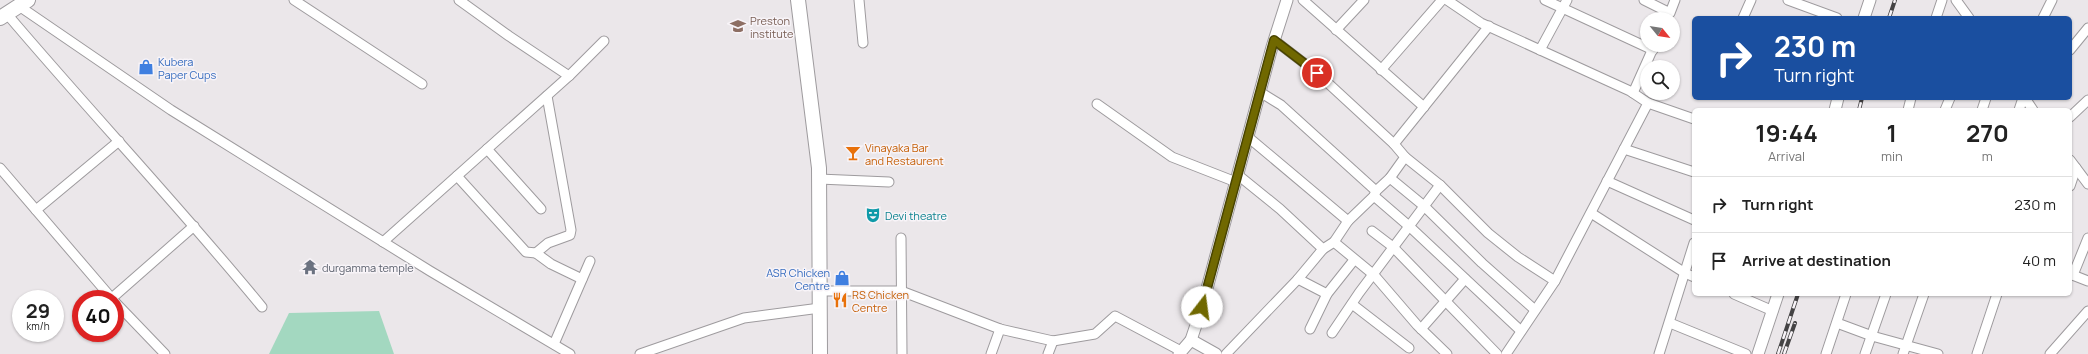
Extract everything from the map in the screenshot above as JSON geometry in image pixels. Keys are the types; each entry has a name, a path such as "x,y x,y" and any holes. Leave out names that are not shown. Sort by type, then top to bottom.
{"main road":[{"path":"798,0 819,179 820,354"},
{"path":"2,13 19,2"}],"street":[{"path":"294,0 422,84"},
{"path":"459,0 569,76"},
{"path":"859,0 862,43"},
{"path":"820,291 901,291 1000,329 1053,341 1095,334 1115,316 1180,353 1191,340 1202,307 1274,40 1287,0"},
{"path":"1302,0 1424,107"},
{"path":"1336,30 1364,0"},
{"path":"1381,70 1442,0"},
{"path":"1447,0 1489,26 1633,93 1648,103 1692,118"},
{"path":"1545,0 1562,9 1640,42"},
{"path":"1540,50 1567,0"},
{"path":"1644,0 1662,12"},
{"path":"1670,12 1675,0"},
{"path":"1744,16 1751,0"},
{"path":"1788,0 1805,3 1833,16"},
{"path":"1865,16 1870,0"},
{"path":"1937,16 1942,0"},
{"path":"1956,0 1968,16"},
{"path":"2044,16 2052,0"},
{"path":"19,2 171,110 383,242 570,354"},
{"path":"2,13 119,141 194,226 262,307"},
{"path":"1394,144 1489,26"},
{"path":"2072,48 2088,28"},
{"path":"1274,40 1317,73 1394,144 1405,157 1440,185 1488,233 1518,257 1555,281"},
{"path":"383,242 569,76 604,41"},
{"path":"1633,93 1652,52"},
{"path":"1260,92 1281,105 1521,331"},
{"path":"536,253 548,243 570,236 571,230 546,96"},
{"path":"2072,115 2088,100"},
{"path":"1506,354 1555,281 1648,103"},
{"path":"1097,104 1172,157 1237,179 1280,210 1323,249"},
{"path":"1248,137 1348,222"},
{"path":"36,210 119,141"},
{"path":"487,149 542,209"},
{"path":"1624,149 1692,171"},
{"path":"1226,354 1298,279 1323,249 1334,242 1348,222 1390,178 1405,157"},
{"path":"2072,163 2088,184"},
{"path":"0,168 3,180 36,210 103,290"},
{"path":"2072,180 2076,168"},
{"path":"457,176 526,252 536,253 552,264 582,279"},
{"path":"1390,178 1424,206 1482,263 1535,310"},
{"path":"819,179 889,182"},
{"path":"1607,181 1692,219"},
{"path":"1332,333 1393,247 1410,227 1440,185"},
{"path":"1590,213 1692,276"},
{"path":"119,290 194,226"},
{"path":"1372,231 1393,247 1497,354"},
{"path":"901,238 902,354"},
{"path":"2088,238 2072,274 2088,281"},
{"path":"1334,242 1374,275 1421,329 1447,354"},
{"path":"1659,354 1692,250"},
{"path":"1310,329 1327,294 1354,260"},
{"path":"554,344 590,261"},
{"path":"1298,279 1327,294"},
{"path":"1421,329 1465,279"},
{"path":"1739,296 1773,311"},
{"path":"1758,354 1777,296"},
{"path":"1826,354 1845,296"},
{"path":"1865,354 1885,296"},
{"path":"1905,350 1923,296"},
{"path":"1977,354 1996,296"},
{"path":"1352,304 1409,348"},
{"path":"640,354 744,318 820,308"},
{"path":"2050,354 2088,311"},
{"path":"124,313 164,354"},
{"path":"1670,323 1746,354"},
{"path":"1837,323 1905,350 1938,354"},
{"path":"991,354 1000,329"},
{"path":"1191,340 1216,354"},
{"path":"1048,354 1053,341"}],"green space":[{"path":"379,311 394,354 269,354 289,313"}],"railway":[{"path":"1890,16 1895,0"},
{"path":"1860,108 1862,100"},
{"path":"1778,354 1797,296"},
{"path":"1784,354 1795,323"}],"place":[{"name":"Preston institute","path":"738,26"},
{"name":"Kubera Paper Cups","path":"146,67"},
{"name":"Vinayaka Bar and Restaurent","path":"853,153"},
{"name":"Devi theatre","path":"873,215"},
{"name":"durgamma temple","path":"310,267"},
{"name":"ASR Chicken Centre","path":"842,278"},
{"name":"RS Chicken Centre","path":"840,300"}],"route":[{"path":"1202,307 1274,40 1317,73"}]}
